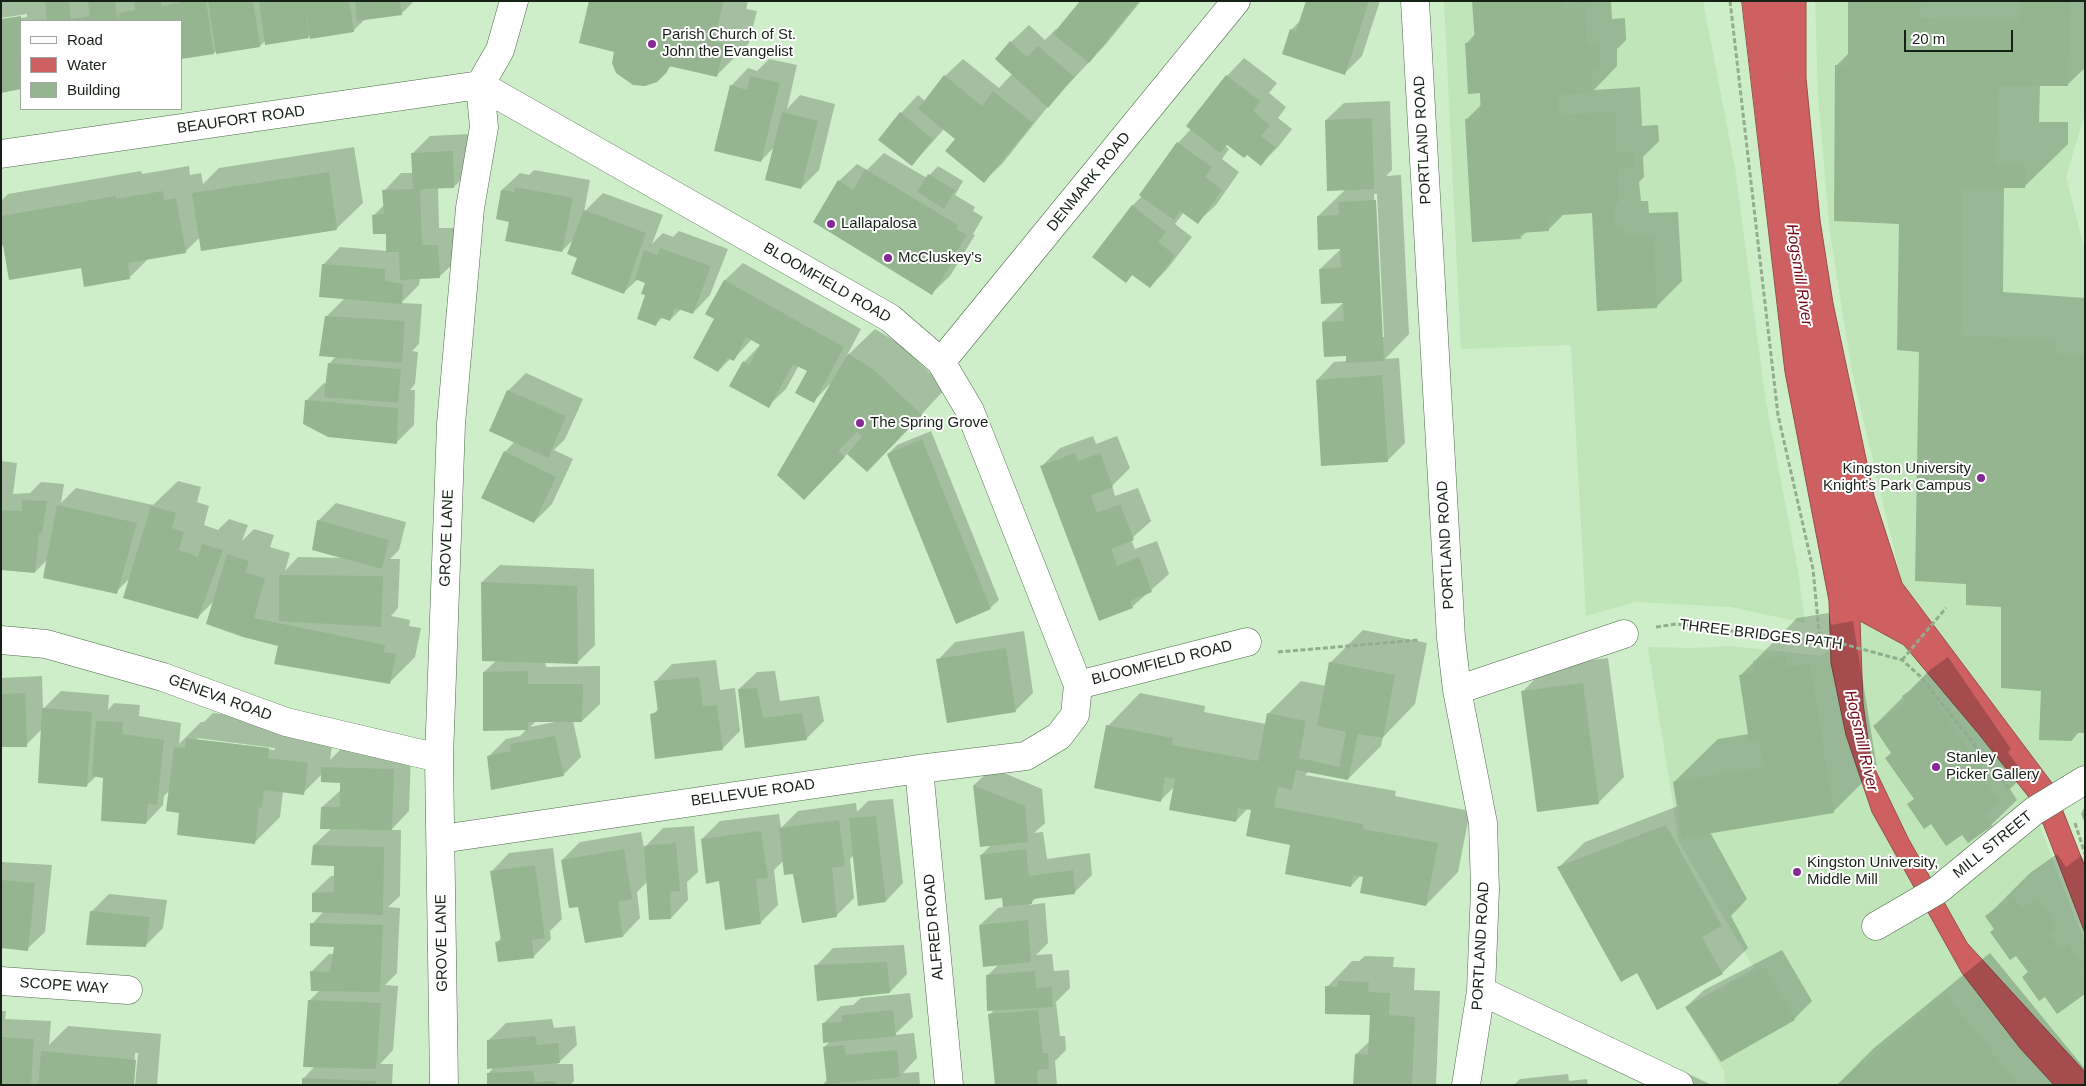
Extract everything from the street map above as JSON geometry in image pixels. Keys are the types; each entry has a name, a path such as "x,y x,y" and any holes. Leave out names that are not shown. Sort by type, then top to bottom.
{"street":[{"path":"480,85 500,50 514,1"},
{"name":"DENMARK ROAD","path":"941,362 1236,1"},
{"name":"PORTLAND ROAD","path":"1414,1 1451,638 1457,690 1483,823 1485,888 1481,991 1466,1085"},
{"name":"BEAUFORT ROAD","path":"1,154 480,85"},
{"name":"BLOOMFIELD ROAD","path":"480,85 890,318 941,362 970,411 1078,684 1075,714 1059,736"},
{"name":"GROVE LANE","path":"444,1085 439,758 451,424 470,208 484,127 480,85"},
{"path":"1457,690 1624,634"},
{"name":"GENEVA ROAD","path":"1,640 46,644 163,676 286,722 439,758"},
{"name":"BLOOMFIELD ROAD","path":"1078,684 1247,642"},
{"name":"BELLEVUE ROAD","path":"441,839 919,769 1026,756 1059,736"},
{"name":"ALFRED ROAD","path":"919,769 949,1085"},
{"name":"MILL STREET","path":"1876,926 1927,896 2027,816 2085,780"},
{"name":"SCOPE WAY","path":"1,981 128,990"},
{"path":"1481,991 1679,1085"}],"path":[{"path":"1730,1 1778,415 1813,569 1820,642"},
{"path":"1902,660 1946,608"},
{"name":"THREE BRIDGES PATH","path":"1624,634 1676,624 1820,642 1832,641 1902,660 1921,677 2002,778 2027,816"},
{"path":"1247,642 1264,654 1451,638"}],"shaded area":[{"path":"1444,1 1703,1 1735,168 1765,396 1798,571 1805,623 1731,607 1636,602 1586,616 1571,345 1461,349"},
{"name":"Kingston University Knight's Park Campus","path":"1815,1 2085,1 2085,113 2066,177 2085,251 2085,764 2052,783 2034,811 2085,943 2085,1085 1725,1085 1724,1071 1685,1007 1754,968 1679,842 1648,647 1693,648 1731,646 1822,656 1902,583 1852,372 1830,233 1818,95"}],"water":[{"name":"Hogsmill River","path":"1742,1 1806,1 1806,78 1820,220 1833,303 1874,496 1902,583 2052,783 2085,867 2085,933 2044,826 2028,796 1904,645 1860,621 1863,703 1871,761 1908,838 1967,943 2085,1072 2085,1085 2054,1085 2020,1048 1962,973 1872,812 1846,735 1831,663 1829,601 1785,372"}],"building":[{"path":"45,1 69,1 71,20 47,20"},
{"path":"88,1 115,1 118,20 72,19 90,16"},
{"path":"134,1 161,1 161,6 180,3 180,1 206,1 214,54 182,59 182,20 119,20 118,13 135,10"},
{"path":"208,1 253,1 260,47 216,54"},
{"path":"259,1 304,1 309,38 265,45"},
{"path":"304,1 349,1 354,32 310,39"},
{"path":"355,1 400,1 402,15 357,21"},
{"name":"Parish Church of St. John the Evangelist","path":"589,1 724,1 714,41 725,44 717,77 669,66 667,72 657,82 645,86 633,85 616,73 612,63 614,52 579,43"},
{"path":"1080,1 1139,1 1089,63 1053,34"},
{"path":"1306,1 1369,1 1345,75 1282,54 1290,29 1296,31"},
{"path":"1472,1 1563,1 1563,9 1585,7 1587,44 1599,43 1601,67 1591,68 1592,93 1558,95 1559,115 1615,112 1617,151 1633,151 1634,168 1617,169 1619,204 1614,204 1615,226 1623,226 1624,238 1653,237 1657,308 1597,311 1592,213 1548,216 1549,231 1520,233 1521,239 1472,242 1465,119 1481,118 1480,93 1468,94 1465,43 1475,43"},
{"path":"1848,1 1921,1 1920,18 2019,21 2020,1 2070,1 2068,86 1998,86 1996,165 2025,165 2025,188 1961,188 1961,335 2056,342 2057,354 2085,356 2085,733 2073,733 2072,741 2039,740 2041,691 2001,688 2001,607 1966,605 1966,584 1915,581 1919,352 1897,350 1899,224 1834,221 1835,65 1848,66"},
{"path":"21,16 20,89 1,93 1,19"},
{"path":"1010,41 1027,57 1038,46 1074,77 1048,108 995,59"},
{"path":"944,75 982,106 993,91 1033,123 984,183 945,151 955,139 918,109"},
{"path":"1226,75 1260,101 1253,111 1270,125 1261,136 1275,147 1261,166 1247,155 1244,158 1227,145 1220,153 1186,126"},
{"path":"750,76 780,83 761,162 714,151 730,85 747,90"},
{"path":"782,112 818,121 801,189 765,180"},
{"path":"900,112 933,139 912,166 878,140"},
{"path":"1372,118 1374,189 1327,191 1325,120"},
{"path":"1177,142 1212,167 1205,177 1222,190 1198,224 1180,211 1174,220 1139,195"},
{"path":"453,151 454,188 420,189 422,245 438,245 440,278 400,280 399,252 386,252 386,234 373,234 372,215 384,214 382,190 413,189 411,153"},
{"path":"865,169 958,225 956,229 967,235 932,295 813,222 838,180 853,190"},
{"path":"329,172 337,230 201,251 192,193"},
{"path":"928,174 955,190 944,209 917,192"},
{"path":"515,187 573,198 562,252 505,241 509,222 496,219 501,190 514,192"},
{"path":"163,191 164,200 176,198 186,253 128,263 130,279 84,287 81,268 9,280 3,245 1,246 1,216 116,196 116,199"},
{"path":"1376,200 1384,361 1346,363 1346,356 1324,357 1322,322 1344,321 1343,303 1321,304 1319,269 1341,267 1340,249 1318,250 1317,216 1339,215 1338,202"},
{"path":"1132,205 1166,232 1158,242 1175,255 1150,288 1132,275 1126,283 1092,257"},
{"path":"584,210 646,233 624,294 571,274 577,258 567,254"},
{"path":"660,248 711,266 693,314 675,308 670,321 659,317 656,326 637,319 645,295 641,294 645,283 635,279 644,250 657,255"},
{"path":"322,264 385,269 385,281 403,284 402,304 319,297"},
{"path":"724,280 844,347 814,403 795,393 807,371 793,364 769,408 729,386 743,361 749,365 760,345 746,337 734,361 727,358 718,372 693,358 714,319 705,314"},
{"path":"325,316 405,321 402,363 319,356"},
{"name":"The Spring Grove","path":"848,354 873,369 922,415 867,472 847,454 862,437 857,432 838,451 845,457 804,500 777,475"},
{"path":"328,363 401,369 398,403 324,397"},
{"path":"1382,375 1388,462 1321,466 1316,380"},
{"path":"507,390 566,416 548,458 489,431"},
{"path":"305,400 398,408 397,444 328,437 303,424"},
{"path":"922,439 991,609 956,624 887,454"},
{"path":"504,451 556,477 534,523 481,498"},
{"path":"1075,453 1078,461 1100,453 1113,487 1091,495 1097,513 1120,504 1134,540 1111,549 1117,566 1139,557 1152,592 1130,601 1133,608 1099,621 1040,466"},
{"path":"22,500 47,501 42,533 39,533 35,573 1,570 1,510 22,511"},
{"path":"57,505 137,523 117,594 43,578"},
{"path":"151,506 176,513 172,528 184,532 179,550 198,557 202,544 223,550 198,619 123,598"},
{"path":"317,520 389,540 382,569 312,550"},
{"path":"227,554 249,561 245,572 265,579 254,618 385,645 384,652 396,654 390,684 274,664 278,646 243,637 206,624"},
{"path":"279,575 383,576 381,627 279,621"},
{"path":"481,582 577,586 578,664 482,661"},
{"path":"1006,648 1016,712 947,723 936,659"},
{"path":"1786,655 1788,667 1810,664 1834,813 1682,838 1673,782 1764,767 1759,739 1749,741 1739,675 1755,673 1753,661"},
{"path":"1329,662 1395,675 1383,738 1358,734 1348,780 1296,770 1292,790 1278,787 1274,807 1363,824 1363,829 1438,843 1426,906 1360,893 1363,877 1353,875 1351,887 1285,874 1290,845 1246,836 1251,810 1238,808 1236,822 1169,810 1175,779 1165,777 1161,802 1094,788 1106,725 1173,738 1172,745 1258,761 1267,713 1306,721 1299,758 1339,767 1346,732 1317,726"},
{"path":"528,671 528,684 583,684 582,722 528,722 528,730 483,731 483,672"},
{"path":"699,677 703,707 717,705 723,750 655,759 650,714 658,712 654,681"},
{"name":"Stanley Picker Gallery","path":"1922,682 1987,776 1983,778 2000,802 1983,813 1992,826 1968,843 1962,835 1946,846 1931,824 1924,829 1907,804 1914,799 1885,758 1891,753 1873,726 1907,703 1902,696"},
{"path":"1583,683 1599,804 1537,812 1521,691"},
{"path":"757,688 763,718 802,713 807,740 745,748 738,689"},
{"path":"25,693 27,747 1,747 1,694"},
{"path":"42,708 92,712 87,787 38,783"},
{"path":"96,721 123,722 122,734 164,740 157,805 148,804 146,824 101,821 103,778 92,776"},
{"path":"555,736 564,776 491,790 487,756 511,751 510,744"},
{"path":"186,738 269,748 268,758 308,763 304,795 264,790 262,808 259,807 255,844 177,835 179,813 166,811 174,747 185,748"},
{"path":"321,767 394,769 392,830 320,829 321,807 340,807 340,783 321,782"},
{"path":"973,785 1025,806 1028,842 980,847"},
{"path":"2085,806 2085,823 2081,814"},
{"path":"876,816 886,902 858,906 849,818"},
{"path":"839,820 845,866 832,868 837,917 802,923 793,874 784,875 779,828"},
{"path":"1666,825 1722,926 1702,937 1723,974 1657,1010 1637,973 1621,982 1557,867"},
{"path":"761,831 768,878 756,879 761,924 725,930 719,881 706,884 701,839"},
{"path":"676,843 680,891 670,892 671,919 649,920 644,846"},
{"path":"313,845 384,847 383,915 312,912 312,893 334,892 334,866 311,865"},
{"path":"624,849 632,899 618,902 623,937 585,943 578,907 569,908 561,860"},
{"path":"1026,849 1029,876 1073,870 1075,894 1032,899 1032,904 1003,907 1002,898 985,900 980,855"},
{"path":"535,865 545,938 532,940 534,958 498,962 495,942 501,941 490,871"},
{"path":"1,880 35,883 28,951 1,948"},
{"path":"2014,896 2022,909 2038,898 2057,927 2049,933 2061,949 2068,944 2085,968 2078,974 2085,983 2085,994 2057,1014 2045,997 2039,1001 2022,977 2028,972 2016,956 2010,960 1990,932 1994,929 1985,916"},
{"path":"90,911 150,917 146,947 86,945"},
{"path":"1028,920 1031,962 983,967 979,925"},
{"path":"310,923 383,925 380,992 311,991 310,971 330,972 334,947 310,946"},
{"path":"887,962 890,993 817,1001 814,965"},
{"path":"1765,967 1795,1020 1721,1062 1685,1007"},
{"path":"1035,971 1036,988 1052,987 1053,1007 987,1011 986,975"},
{"path":"1338,981 1369,982 1368,992 1390,993 1389,1015 1415,1017 1412,1085 1353,1085 1355,1054 1368,1055 1370,1015 1325,1014 1325,986 1338,987"},
{"path":"1946,995 2019,1085 1837,1085"},
{"path":"308,1000 381,1003 376,1069 303,1067"},
{"path":"893,1010 896,1036 823,1043 822,1023 842,1022 842,1015"},
{"path":"1038,1010 1043,1053 1048,1053 1049,1069 1037,1070 1038,1085 995,1085 988,1014"},
{"path":"535,1036 537,1045 558,1043 560,1063 487,1069 487,1040"},
{"path":"1,1037 34,1039 31,1085 1,1085"},
{"path":"844,1045 846,1055 897,1050 900,1077 827,1084 823,1047"},
{"path":"41,1051 136,1060 134,1085 38,1085"},
{"path":"533,1071 535,1082 556,1081 556,1085 487,1085 487,1073"},
{"path":"302,1078 376,1081 376,1085 302,1085"}],"place":[{"name":"Parish Church of St. John the Evangelist","path":"652,44"},
{"name":"Lallapalosa","path":"831,224"},
{"name":"McCluskey's","path":"888,258"},
{"name":"The Spring Grove","path":"860,423"},
{"name":"Kingston University Knight's Park Campus","path":"1981,478"},
{"name":"Stanley Picker Gallery","path":"1936,767"},
{"name":"Kingston University, Middle Mill","path":"1797,872"}]}
